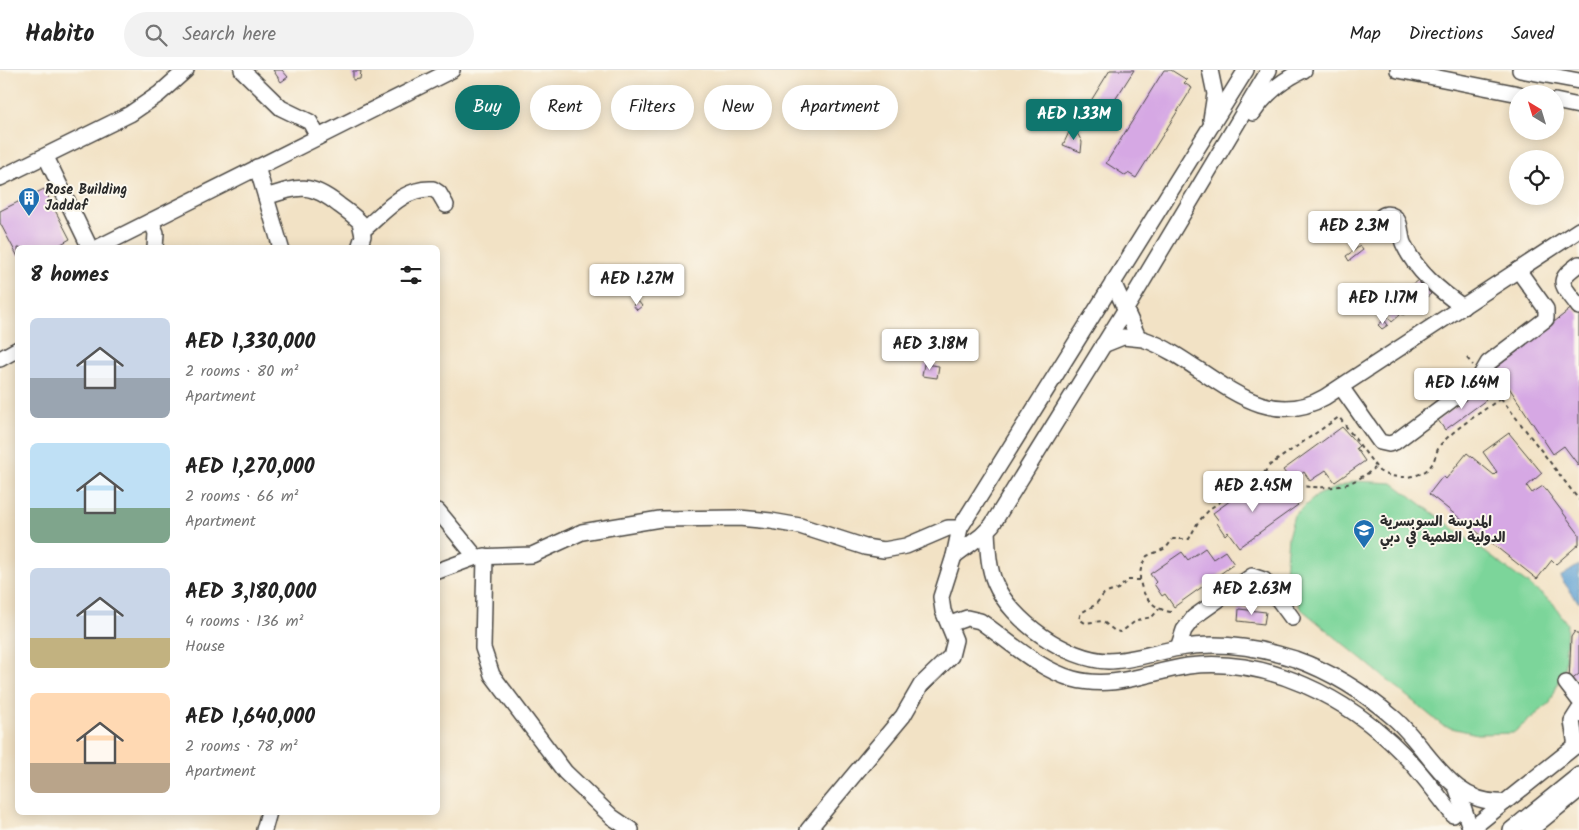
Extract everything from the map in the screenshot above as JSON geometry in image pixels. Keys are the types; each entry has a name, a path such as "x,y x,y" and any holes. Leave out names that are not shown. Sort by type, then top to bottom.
{"street":[{"path":"0,178 130,114 160,94 186,70"},
{"path":"242,70 281,108 310,122 318,137"},
{"path":"103,245 452,70"},
{"path":"1209,129 1215,94 1210,70"},
{"path":"808,830 903,716 921,686 951,656 955,640 943,611 941,597 954,556 960,528 1246,70"},
{"path":"954,556 987,531 1128,305 1269,70"},
{"path":"1228,137 1245,124 1269,93 1288,78 1304,70"},
{"path":"1398,70 1509,92"},
{"path":"1520,70 1579,81"},
{"path":"1564,103 1579,106"},
{"path":"46,157 89,245"},
{"path":"258,167 280,245"},
{"path":"266,197 297,188 318,190 358,219 363,230"},
{"path":"360,245 363,230 398,198 406,194 433,190 439,193 446,205"},
{"path":"1375,229 1375,224 1381,217 1394,217 1399,224 1405,247 1428,279 1463,307"},
{"path":"151,221 156,233 155,245"},
{"path":"1103,345 1116,339 1143,339 1243,397 1266,407 1291,409 1303,407 1315,403 1340,387 1579,230"},
{"path":"1579,264 1564,275 1562,280 1564,286 1579,307"},
{"path":"1340,387 1380,442 1389,444 1395,442 1478,380 1488,363 1546,319 1546,309 1518,270"},
{"path":"1113,282 1139,325 1143,339"},
{"path":"0,359 15,352"},
{"path":"440,513 480,557 483,648 492,675 565,772 612,817 631,830"},
{"path":"440,570 480,557 524,557 582,532 660,519 739,518 771,521 800,526 865,547 884,550 906,546 948,528 960,528"},
{"path":"987,531 992,574 1004,600 1024,622 1068,652 1090,659 1118,661 1178,648 1220,646 1259,650 1297,660 1332,675 1364,695 1396,720 1457,788 1475,799 1494,803 1505,802"},
{"path":"1178,648 1184,630 1194,617 1252,576 1264,580 1292,618"},
{"path":"950,624 968,618 980,621 1050,670 1089,682 1128,681 1172,669 1209,665 1245,667 1280,676 1339,703 1373,727 1404,754 1453,815"},
{"path":"1566,683 1579,700"},
{"path":"1457,788 1471,830 1577,744 1572,721 1579,710"},
{"path":"1511,830 1579,775"},
{"path":"1530,830 1579,790"},
{"path":"264,830 268,815"}],"path":[{"path":"1171,612 1159,609 1145,595 1140,580 1141,569 1150,554 1166,548 1175,538 1189,539 1198,522 1211,508 1248,482 1261,477 1266,473 1270,465 1339,417 1375,468 1388,476 1410,477 1426,472 1432,465 1440,444 1501,398 1579,500"},
{"path":"1266,473 1274,483 1279,479 1285,485 1334,488 1352,484 1375,468"},
{"path":"1140,580 1128,580 1118,589 1104,594 1096,604 1081,612 1079,619 1085,623 1102,621 1115,631 1121,632 1139,619 1154,616 1159,609"}],"green space":[{"path":"1355,481 1393,483 1553,603 1567,624 1565,666 1550,703 1513,733 1477,734 1443,726 1300,608 1285,573 1288,537 1294,515 1319,494"}],"water":[{"path":"1579,565 1579,603 1560,577"}],"building":[{"path":"273,70 282,70 288,77 281,82"},
{"path":"1110,70 1134,70 1106,114 1089,104"},
{"path":"1164,70 1171,70 1187,80 1184,83 1192,88 1136,178 1128,173 1126,176 1106,163"},
{"path":"353,71 361,71 360,79 353,80"},
{"path":"1075,129 1082,142 1081,152 1063,145 1070,130"},
{"name":"Rose Building Jaddaf","path":"44,189 70,239 59,245 15,245 15,251 0,223 0,211"},
{"path":"1360,246 1363,250 1349,261 1346,256"},
{"path":"1418,280 1421,284 1413,291 1409,287"},
{"path":"1424,286 1431,294 1423,300 1417,292"},
{"path":"1390,293 1400,295 1399,300 1389,298"},
{"path":"1412,294 1419,303 1403,315 1396,306"},
{"path":"1387,297 1392,303 1382,311 1377,306"},
{"path":"638,301 642,306 637,310 633,305"},
{"path":"1394,307 1400,315 1392,322 1385,313"},
{"path":"1573,307 1579,315 1579,466 1564,446 1553,454 1496,368"},
{"path":"1384,320 1388,325 1382,329 1378,325"},
{"path":"924,364 939,366 937,378 922,376"},
{"path":"1478,390 1486,400 1445,430 1438,420"},
{"path":"1342,427 1359,446 1356,448 1365,461 1335,482 1326,470 1310,481 1304,472 1291,481 1283,470"},
{"path":"1509,433 1542,473 1527,486 1532,493 1543,486 1579,534 1579,544 1556,564 1552,560 1537,579 1429,494 1443,476 1446,479 1467,453 1494,475 1497,472 1483,452"},
{"path":"1269,485 1277,496 1287,490 1298,505 1239,547 1228,532 1225,535 1213,513 1245,490 1251,498"},
{"path":"1205,548 1213,559 1225,551 1234,564 1174,607 1165,594 1162,596 1150,574 1182,552 1188,560"},
{"path":"1239,609 1266,612 1264,624 1238,621"},
{"path":"1575,631 1579,636 1579,674 1569,682 1571,637"}],"place":[{"name":"Rose Building Jaddaf","path":"29,217"},
{"name":"المدرسة السويسرية الدولية العلمية في دبي","path":"1364,549"}]}
